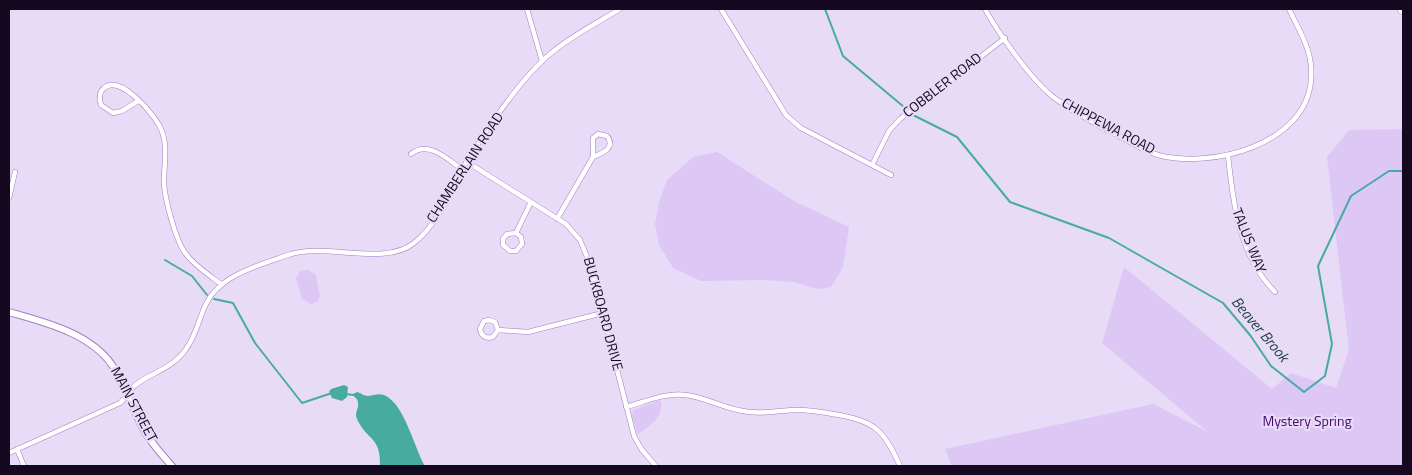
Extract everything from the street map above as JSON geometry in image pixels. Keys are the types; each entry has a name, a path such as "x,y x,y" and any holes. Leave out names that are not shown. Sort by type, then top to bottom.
{"main road":[{"name":"MAIN STREET","path":"9,312 61,329 94,346 111,363 128,394 148,438 172,466"}],"street":[{"path":"527,9 542,61"},
{"name":"CHAMBERLAIN ROAD","path":"9,452 120,403 132,388 172,364 186,350 210,297 220,284 245,271 300,251 328,250 382,253 414,243 438,215 467,162 494,122 542,61 557,48 620,9"},
{"path":"722,9 772,96 786,115 801,128 891,175"},
{"name":"CHIPPEWA ROAD","path":"985,9 1039,84 1052,97 1139,147 1171,157 1228,155 1259,146 1290,122 1306,100 1311,81 1311,58 1289,9"},
{"name":"COBBLER ROAD","path":"872,165 889,131 906,114 1005,38"},
{"path":"138,101 122,111 113,113 101,105 100,95 106,86 115,84 124,87 138,101 155,119 163,135 166,193 182,248 192,260 220,284"},
{"path":"557,219 593,157 610,147 609,138 604,134 598,134 593,138 593,157"},
{"path":"411,154 419,149 430,149 463,170"},
{"name":"TALUS WAY","path":"1228,155 1232,198 1239,225 1256,267 1276,292"},
{"name":"BUCKBOARD DRIVE","path":"467,162 572,230 585,249 636,440 656,466"},
{"path":"9,198 15,172"},
{"path":"516,233 531,202"},
{"path":"516,233 520,237 522,244 518,249 510,251 503,245 503,239 507,234 516,233"},
{"path":"498,330 528,332 603,313"},
{"path":"490,320 495,322 498,330 495,336 490,338 484,337 480,329 484,321 490,320"},
{"path":"626,407 667,396 684,395 739,412 763,413 800,410 862,419 877,428 888,439 900,466"},
{"path":"17,449 24,466"}],"green space":[{"name":"Mystery Spring","path":"1403,129 1403,466 952,466 945,449 1153,404 1208,432 1102,343 1124,267 1272,389 1291,373 1336,388 1349,350 1327,157 1349,130"},
{"path":"717,152 794,201 849,227 843,267 831,287 818,289 793,282 765,280 701,281 673,268 659,245 655,224 659,202 667,180 693,157"},
{"path":"308,270 316,275 320,296 318,301 311,304 302,299 296,278 300,271"},
{"path":"661,400 658,416 652,424 638,434 632,416 633,410"}],"shaded area":[{"path":"344,385 348,387 347,397 342,401 332,398 329,392 331,389"},
{"path":"357,392 367,396 382,394 398,407 425,466 380,466 380,456 376,444 356,417 358,401 353,394"}],"waterway":[{"name":"Beaver Brook","path":"825,9 843,56 904,107"},
{"name":"Beaver Brook","path":"913,115 957,137 1010,202 1109,238 1223,303 1250,335 1271,366 1304,392 1325,376 1332,344 1318,266 1351,196 1389,171 1403,171"},
{"path":"165,260 192,276 207,295"},
{"path":"214,299 233,303 255,343 302,403 332,393"},
{"path":"346,394 353,395"}]}
